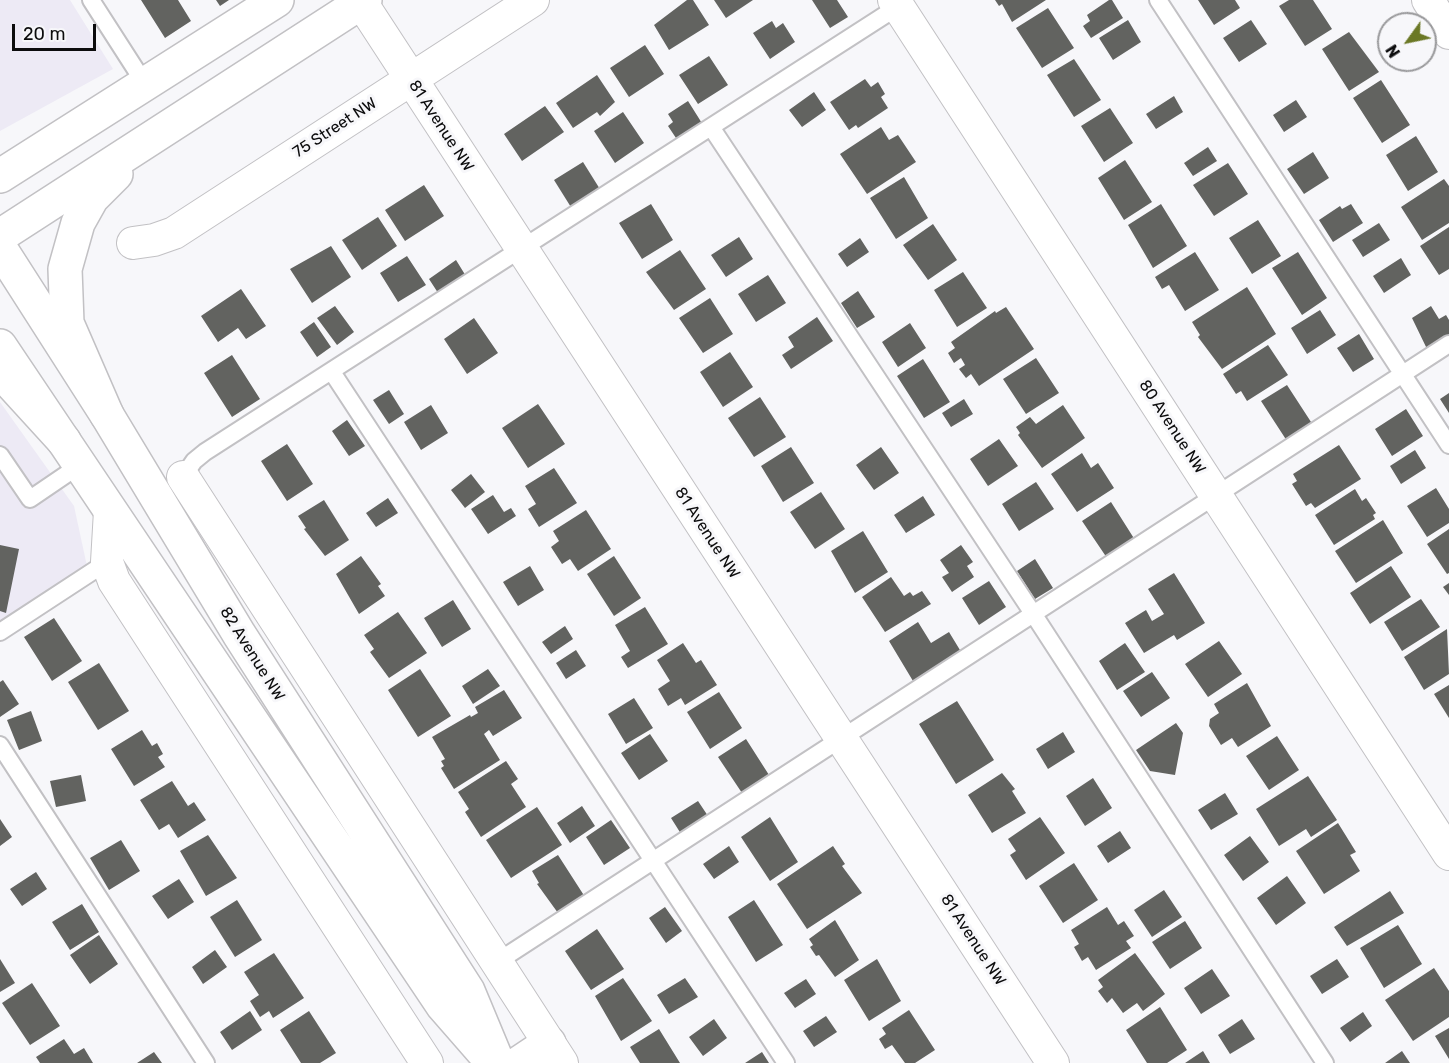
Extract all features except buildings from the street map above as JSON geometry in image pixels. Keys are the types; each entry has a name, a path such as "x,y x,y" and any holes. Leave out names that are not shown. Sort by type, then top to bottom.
{"main road":[{"path":"0,176 277,0"},
{"path":"0,236 363,1"},
{"path":"107,416 68,323 65,269 67,259 78,223 92,198 172,124"},
{"name":"82 Avenue NW","path":"0,248 107,416 239,634 468,991 498,1063"},
{"path":"0,346 443,1006 493,1063"},
{"path":"0,371 72,453"},
{"path":"519,1063 555,1053"}],"street":[{"name":"75 Street NW","path":"133,243 154,240 174,233 533,0"},
{"path":"1428,0 1449,33"},
{"name":"81 Avenue NW","path":"363,1 411,79 1053,1063"},
{"name":"80 Avenue NW","path":"900,2 1449,854"},
{"path":"183,477 555,1053"},
{"path":"110,511 107,562 114,581 427,1063"}],"lane":[{"path":"91,0 145,84"},
{"path":"1158,0 1449,445"},
{"path":"183,477 194,461 205,453 711,127 900,2"},
{"path":"711,127 1034,615 1325,1063"},
{"path":"497,962 1449,344"},
{"path":"333,372 786,1063"},
{"path":"0,455 30,499 72,453"},
{"path":"0,632 107,562"},
{"path":"0,745 206,1063"}],"shaded area":[{"path":"0,0 70,0 113,69 0,131"},
{"path":"0,402 74,506 90,580 0,639"}]}
